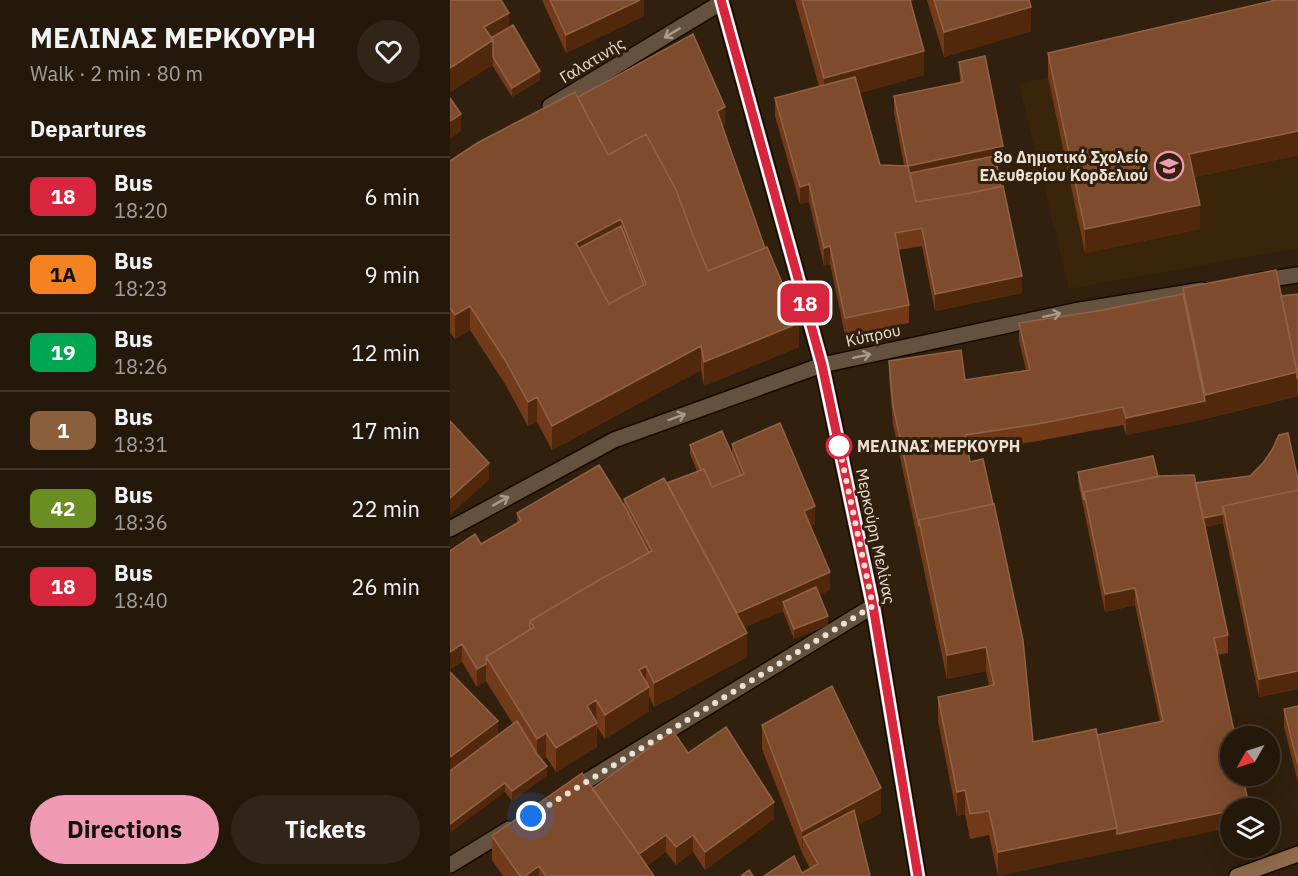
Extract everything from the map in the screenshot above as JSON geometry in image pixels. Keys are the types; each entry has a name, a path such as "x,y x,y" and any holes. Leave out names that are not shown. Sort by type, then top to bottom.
{"street":[{"name":"Γαλατινής","path":"541,112 722,1"},
{"name":"Μερκούρη Μελίνας","path":"722,1 822,365 873,606 918,876"},
{"path":"1239,285 1298,275"},
{"name":"Κύπρου","path":"450,529 614,440 822,365 1074,311 1215,288"},
{"path":"561,797 873,606"},
{"path":"450,865 520,822"},
{"path":"1237,876 1298,854"}],"shaded area":[{"name":"8ο Δημοτικό Σχολείο Ελευθερίου Κορδελιού","path":"1298,19 1298,248 1069,289 1019,84"}],"building":[{"path":"450,0 501,0 509,13 484,27 493,40 450,68"},
{"path":"550,0 640,0 566,35"},
{"path":"802,0 910,0 924,51 824,78"},
{"path":"934,0 1029,0 1031,7 944,32"},
{"path":"1276,0 1298,0 1298,131 1189,154 1200,205 1085,229 1048,53"},
{"path":"513,25 540,71 512,88 493,57 491,38"},
{"path":"693,34 725,107 717,111 765,248 708,271 676,190 646,134 608,155 578,97"},
{"path":"985,56 1003,146 908,166 894,96 963,82 959,62"},
{"path":"855,77 880,165 908,166 916,202 1003,186 1022,276 935,294 922,228 895,233 909,305 845,318 830,246 824,248 809,184 800,187 775,98"},
{"path":"575,92 608,155 646,134 676,190 708,271 767,247 799,323 704,362 701,346 552,426 537,397 528,402 505,360 470,306 455,315 450,308 450,161 479,142","holes":["621,219 646,284 609,304 576,243"]},
{"path":"450,98 461,114 450,121"},
{"path":"995,156 1001,187 916,202 910,173"},
{"path":"621,226 644,285 609,304 579,248"},
{"path":"1276,270 1297,372 1205,395 1183,288"},
{"path":"1183,294 1205,401 1126,418 1123,407 1038,424 965,435 970,462 983,459 993,504 919,520 919,526 893,406 889,361 961,350 965,380 1030,370 1019,323 1103,310"},
{"path":"1298,294 1298,378 1297,378 1281,296"},
{"path":"450,421 489,463 450,498"},
{"path":"780,423 815,506 804,511 830,572 737,613 667,483 704,469 712,487 744,474 732,444"},
{"path":"722,431 741,475 712,487 704,469 701,470 690,445"},
{"path":"1288,433 1298,490 1223,506 1223,514 1203,518 1195,483 1250,476 1263,463 1279,435"},
{"path":"1153,456 1158,477 1084,492 1084,500 1078,472"},
{"path":"599,465 624,505 649,553 530,621 531,629 486,657 486,664 477,669 462,644 450,652 450,551 475,534 481,544 521,521 517,513"},
{"path":"1194,475 1228,635 1214,638 1233,726 1220,726 1220,786 1245,786 1247,798 1220,798 1220,813 1117,834 1097,735 1163,721 1135,588 1105,594 1084,492 1159,476"},
{"path":"664,478 747,633 654,683 646,666 639,670 649,687 605,715 596,700 587,706 597,723 556,748 546,733 537,739 486,657 534,627 530,621 652,551 624,499"},
{"path":"1298,490 1298,671 1259,679 1223,506"},
{"path":"994,504 1023,640 1033,742 1096,729 1117,828 998,852 989,811 970,814 965,790 957,792 938,697 994,685 986,647 947,655 919,520"},
{"path":"816,587 828,616 794,629 783,602"},
{"path":"450,672 498,721 450,757"},
{"path":"832,686 881,788 802,831 762,725"},
{"path":"1298,706 1298,765 1284,709"},
{"path":"517,721 547,766 512,791 505,783 450,824 450,771"},
{"path":"726,727 774,802 705,852 693,835 676,847 666,835 639,854 592,789 673,731 688,753"},
{"path":"582,773 654,876 546,876 539,866 525,876 520,876 492,836"},
{"path":"854,810 870,876 764,876 794,856 802,873 818,864 803,837"},
{"path":"749,870 753,876 741,876"}],"bus line":[{"name":"18","path":"721,0 822,365 873,606 918,876"}],"place":[{"name":"8ο Δημοτικό Σχολείο Ελευθερίου Κορδελιού","path":"1169,166"},
{"name":"ΜΕΛΙΝΑΣ ΜΕΡΚΟΥΡΗ","path":"839,446"}],"route":[{"path":"531,816 873,606 839,446"}]}
